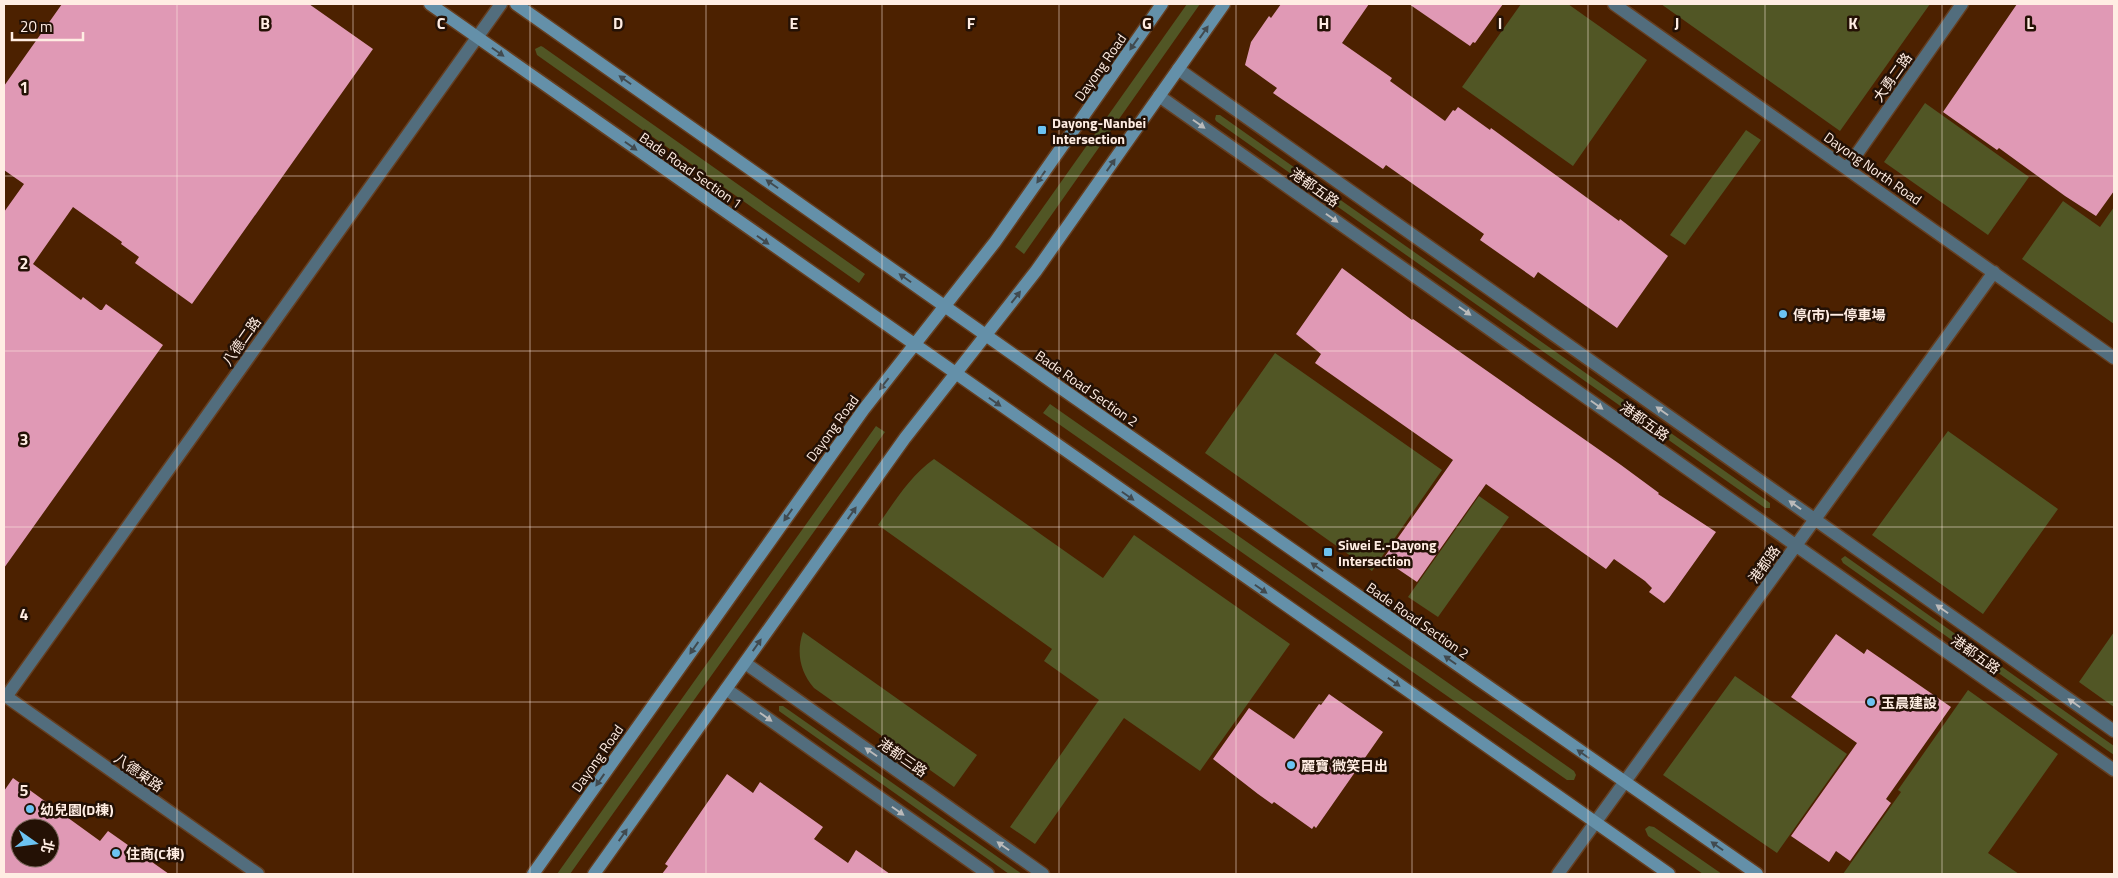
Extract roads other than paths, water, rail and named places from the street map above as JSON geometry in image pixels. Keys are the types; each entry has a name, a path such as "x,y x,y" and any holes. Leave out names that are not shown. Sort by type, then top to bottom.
{"street":[{"name":"Bade Road Section 1","path":"430,4 955,374"},
{"name":"八德二路","path":"5,696 501,4"},
{"path":"516,4 944,306"},
{"name":"Dayong Road","path":"533,874 864,409 995,242 1162,4"},
{"path":"594,874 905,438 1036,271 1224,4"},
{"name":"Dayong North Road","path":"1614,4 2114,358"},
{"name":"大勇二路","path":"1847,168 1962,4"},
{"name":"港都五路","path":"1178,69 2114,731"},
{"name":"港都五路","path":"1159,96 2114,770"},
{"name":"港都路","path":"1558,874 1994,272"},
{"name":"Bade Road Section 2","path":"944,306 1757,874"},
{"path":"955,374 1669,874"},
{"name":"港都三路","path":"745,663 1043,874"},
{"path":"726,689 988,874"},
{"name":"八德東路","path":"5,696 258,874"}],"place":[{"name":"Dayong-Nanbei Intersection","path":"1042,130"},
{"name":"停(市)一停車場","path":"1783,314"},
{"name":"Siwei E.-Dayong Intersection","path":"1328,552"},
{"name":"玉晨建設","path":"1871,702"},
{"name":"麗寶 微笑日出","path":"1291,765"},
{"name":"幼兒園(D棟)","path":"30,809"},
{"name":"住商(C棟)","path":"116,853"}]}
